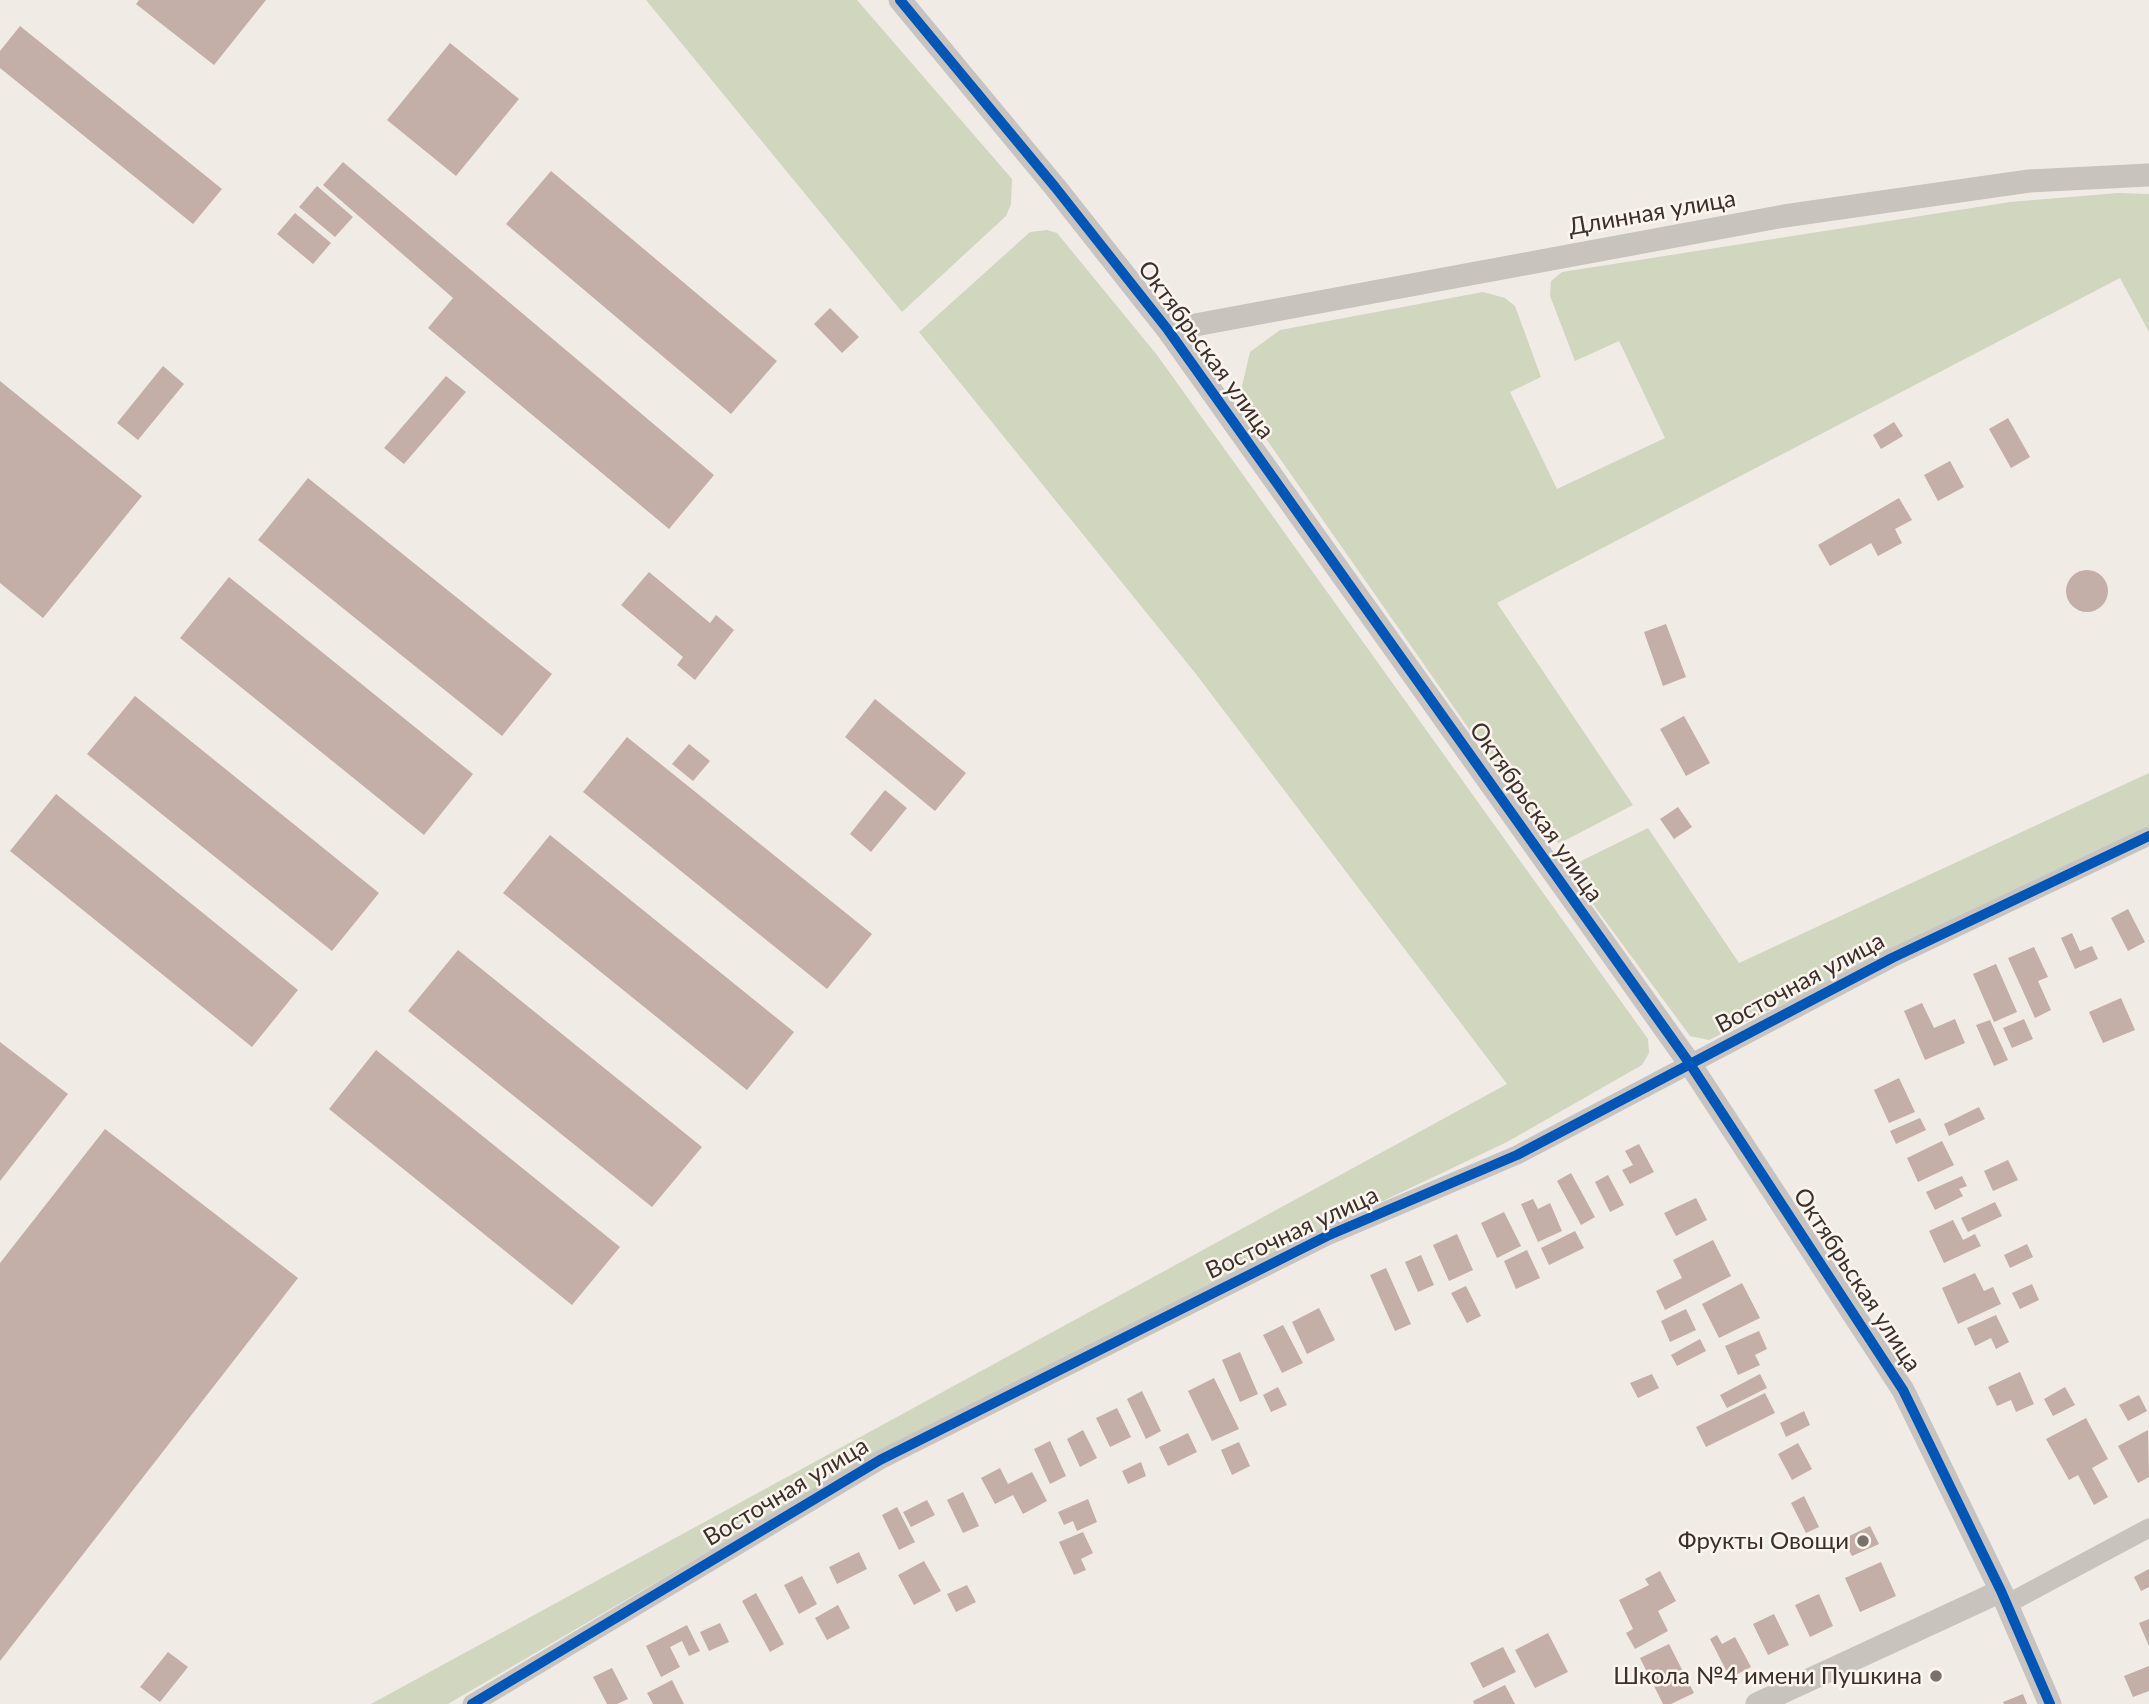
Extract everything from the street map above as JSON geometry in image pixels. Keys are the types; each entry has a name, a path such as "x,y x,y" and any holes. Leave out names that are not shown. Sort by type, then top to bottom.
{"street":[{"name":"Октябрьская улица","path":"900,0 1168,330 1690,1065 1896,1378 1929,1439 2004,1597 2050,1704"},
{"name":"Длинная улица","path":"1168,330 1784,216 2029,181 2149,175"},
{"name":"Восточная улица","path":"472,1704 880,1460 1327,1236 1517,1155 1892,958 2149,836"},
{"path":"1757,1704 2004,1597 2149,1528"}],"green space":[{"path":"646,0 857,0 1012,179 1011,204 1006,216 902,312"},
{"path":"2118,193 2149,194 2149,332 2120,278 1497,603 1633,805 1560,843 1546,839 1262,433 1247,405 1242,386 1250,352 1280,330 1483,292 1505,298 1515,306 1541,377 1510,392 1557,489 1665,438 1619,341 1575,361 1550,296 1551,281 1562,272 2010,202"},
{"path":"1047,230 1057,233 1157,355 1648,1039 1649,1053 1642,1065 1507,1142 1280,1250 882,1450 448,1704 371,1704 1507,1084 1196,674 919,332 1030,232"},
{"path":"2149,773 2149,827 1709,1040 1690,1036 1570,873 1575,864 1648,828 1739,963"}],"building":[{"path":"139,0 266,0 214,65 136,4"},
{"path":"20,26 222,189 193,224 0,68 0,51"},
{"path":"450,43 519,99 456,176 387,120"},
{"path":"343,162 714,475 669,529 428,328 453,298 323,185"},
{"path":"551,171 777,361 731,414 506,224"},
{"path":"317,186 353,217 335,237 299,207"},
{"path":"295,213 331,243 313,264 277,234"},
{"path":"830,308 859,337 842,353 814,324"},
{"path":"163,366 184,384 138,440 117,423"},
{"path":"446,376 466,392 404,464 384,448"},
{"path":"0,381 142,496 43,618 0,583"},
{"path":"2008,418 2030,457 2011,468 1989,429"},
{"path":"1894,422 1903,436 1881,449 1873,435"},
{"path":"1950,461 1964,487 1938,501 1924,475"},
{"path":"308,478 552,674 502,736 258,540"},
{"path":"1899,498 1912,520 1895,529 1902,543 1878,556 1871,543 1830,566 1818,545"},
{"path":"2087,570 2102,576 2108,591 2102,606 2087,612 2072,606 2066,591 2072,576"},
{"path":"649,572 710,623 716,615 734,630 695,680 677,665 683,657 621,605"},
{"path":"229,577 473,774 424,835 180,638"},
{"path":"1666,624 1686,677 1663,686 1644,632"},
{"path":"135,696 379,893 332,951 87,754"},
{"path":"875,699 966,773 935,811 845,737"},
{"path":"1684,716 1710,763 1686,776 1660,729"},
{"path":"627,737 872,934 827,989 583,792"},
{"path":"689,744 710,761 693,781 672,764"},
{"path":"885,790 907,808 871,852 850,834"},
{"path":"56,794 298,990 252,1047 10,851"},
{"path":"1678,807 1692,827 1674,839 1660,819"},
{"path":"550,835 794,1032 747,1090 503,893"},
{"path":"2128,909 2145,942 2128,951 2111,918"},
{"path":"2072,933 2080,951 2092,946 2098,959 2075,969 2061,938"},
{"path":"2034,947 2048,977 2038,981 2051,1010 2035,1018 2008,958"},
{"path":"458,950 702,1147 652,1207 408,1011"},
{"path":"1996,964 2017,1012 1994,1022 1973,974"},
{"path":"2121,998 2135,1030 2103,1043 2089,1012"},
{"path":"1922,1003 1934,1028 1955,1019 1965,1043 1925,1060 1904,1011"},
{"path":"2024,1019 2033,1039 2012,1048 2003,1028"},
{"path":"1990,1020 2008,1060 1994,1066 1976,1025"},
{"path":"0,1042 68,1094 0,1181"},
{"path":"376,1050 620,1247 572,1305 329,1109"},
{"path":"1899,1078 1915,1112 1889,1123 1874,1090"},
{"path":"1979,1107 1985,1119 1949,1136 1944,1124"},
{"path":"1920,1118 1926,1130 1896,1144 1890,1131"},
{"path":"105,1129 298,1278 0,1661 0,1263"},
{"path":"1942,1141 1954,1165 1918,1182 1907,1158"},
{"path":"1639,1144 1654,1172 1630,1184 1622,1170 1633,1165 1625,1151"},
{"path":"2008,1160 2018,1180 1993,1191 1984,1171"},
{"path":"1571,1173 1595,1217 1581,1225 1557,1181"},
{"path":"1608,1175 1624,1205 1610,1212 1595,1182"},
{"path":"1962,1176 1967,1186 1959,1189 1963,1196 1935,1210 1926,1192"},
{"path":"1696,1198 1707,1220 1676,1236 1664,1213"},
{"path":"1533,1199 1538,1209 1550,1203 1562,1231 1538,1242 1521,1204"},
{"path":"1995,1202 2002,1216 1968,1232 1961,1218"},
{"path":"1504,1212 1521,1246 1497,1258 1481,1223"},
{"path":"1953,1220 1963,1240 1975,1234 1981,1246 1944,1263 1929,1231"},
{"path":"1575,1231 1584,1248 1549,1265 1541,1248"},
{"path":"1457,1234 1473,1270 1449,1281 1433,1245"},
{"path":"1713,1240 1731,1276 1665,1310 1656,1291 1682,1278 1673,1260"},
{"path":"2027,1244 2033,1257 2010,1268 2004,1255"},
{"path":"1527,1250 1540,1278 1516,1289 1504,1261"},
{"path":"1421,1255 1434,1285 1418,1292 1405,1262"},
{"path":"1386,1268 1411,1324 1395,1331 1370,1275"},
{"path":"1975,1273 1984,1291 1993,1287 2001,1304 1958,1324 1942,1288"},
{"path":"1742,1283 1760,1318 1719,1338 1702,1304"},
{"path":"2032,1284 2039,1300 2020,1309 2012,1293"},
{"path":"1466,1286 1481,1316 1467,1323 1451,1293"},
{"path":"1319,1308 1335,1340 1307,1354 1292,1322"},
{"path":"1686,1309 1696,1330 1670,1342 1661,1321"},
{"path":"1996,1315 2009,1342 1996,1349 1991,1338 1975,1346 1967,1328"},
{"path":"1283,1325 1303,1363 1282,1373 1263,1335"},
{"path":"1759,1331 1767,1349 1755,1355 1760,1365 1738,1375 1725,1346"},
{"path":"1700,1339 1706,1351 1677,1366 1671,1355"},
{"path":"1240,1352 1258,1394 1240,1402 1222,1360"},
{"path":"2020,1372 2034,1404 2016,1412 2011,1400 1997,1406 1988,1387"},
{"path":"1652,1374 1659,1388 1638,1398 1630,1383"},
{"path":"1760,1374 1767,1388 1727,1408 1720,1395"},
{"path":"1214,1378 1239,1429 1212,1441 1188,1391"},
{"path":"1278,1387 1287,1405 1271,1412 1263,1395"},
{"path":"2065,1387 2075,1405 2053,1416 2044,1399"},
{"path":"1142,1391 1161,1431 1146,1439 1127,1399"},
{"path":"1765,1393 1775,1413 1706,1447 1696,1427"},
{"path":"2139,1395 2147,1411 2128,1421 2119,1405"},
{"path":"1117,1408 1131,1437 1110,1447 1096,1418"},
{"path":"1804,1411 1810,1425 1786,1437 1780,1423"},
{"path":"2086,1418 2108,1459 2092,1468 2108,1497 2094,1505 2078,1475 2069,1480 2046,1439"},
{"path":"1083,1430 1097,1458 1080,1467 1067,1439"},
{"path":"2148,1430 2149,1477 2138,1483 2118,1446"},
{"path":"1188,1433 1197,1452 1168,1466 1159,1447"},
{"path":"1050,1441 1066,1476 1050,1484 1034,1449"},
{"path":"1239,1442 1250,1466 1232,1475 1221,1450"},
{"path":"1798,1443 1812,1469 1792,1480 1778,1454"},
{"path":"1141,1462 1146,1476 1128,1484 1122,1471"},
{"path":"1000,1468 1008,1484 1032,1472 1047,1501 1023,1514 1013,1495 995,1504 981,1478"},
{"path":"963,1492 979,1526 963,1533 947,1500"},
{"path":"1804,1496 1819,1527 1806,1533 1791,1503"},
{"path":"1088,1499 1097,1522 1077,1531 1073,1521 1064,1525 1058,1512"},
{"path":"927,1500 935,1515 911,1527 903,1512"},
{"path":"897,1507 915,1542 899,1550 882,1515"},
{"path":"1870,1526 1879,1544 1852,1556 1843,1539"},
{"path":"1083,1532 1093,1553 1081,1559 1086,1570 1074,1575 1059,1542"},
{"path":"859,1552 867,1569 837,1584 829,1567"},
{"path":"924,1561 941,1591 914,1605 898,1575"},
{"path":"1881,1562 1896,1596 1860,1612 1845,1578"},
{"path":"2149,1569 2149,1587 2141,1591 2134,1577"},
{"path":"1660,1571 1676,1601 1658,1611 1668,1631 1635,1649 1626,1633 1633,1629 1619,1600 1649,1585 1645,1579"},
{"path":"802,1576 817,1604 799,1614 784,1585"},
{"path":"967,1585 976,1602 956,1612 947,1594"},
{"path":"756,1593 784,1644 770,1652 742,1601"},
{"path":"1819,1594 1833,1626 1810,1637 1795,1605"},
{"path":"838,1605 850,1628 827,1640 815,1618"},
{"path":"1774,1614 1789,1645 1768,1655 1753,1624"},
{"path":"2149,1619 2149,1646 2139,1623"},
{"path":"720,1623 729,1642 709,1651 700,1632"},
{"path":"687,1625 700,1651 689,1656 682,1641 670,1647 680,1667 661,1677 646,1646"},
{"path":"1548,1633 1568,1672 1535,1688 1515,1650"},
{"path":"1717,1635 1722,1644 1735,1637 1751,1667 1730,1678 1710,1639"},
{"path":"1669,1644 1694,1693 1671,1704 1663,1704 1640,1658"},
{"path":"1503,1647 1516,1672 1483,1688 1470,1663"},
{"path":"168,1652 188,1667 160,1702 140,1687"},
{"path":"2149,1666 2149,1691 2133,1697 2124,1676"},
{"path":"612,1668 628,1699 617,1704 607,1704 593,1677"},
{"path":"672,1680 684,1704 653,1704 647,1693"},
{"path":"1505,1685 1515,1704 1474,1704 1473,1701"},
{"path":"2023,1694 2027,1704 2003,1702"}],"cycle path":[{"path":"900,0 1055,187 1168,330 1690,1064 1903,1390 2001,1591 2050,1704"},
{"path":"472,1704 880,1460 1327,1236 1517,1155 1892,958 2149,836"}],"place":[{"name":"Фрукты Овощи","path":"1863,1541"},
{"name":"Школа №4 имени Пушкина","path":"1936,1676"}]}
